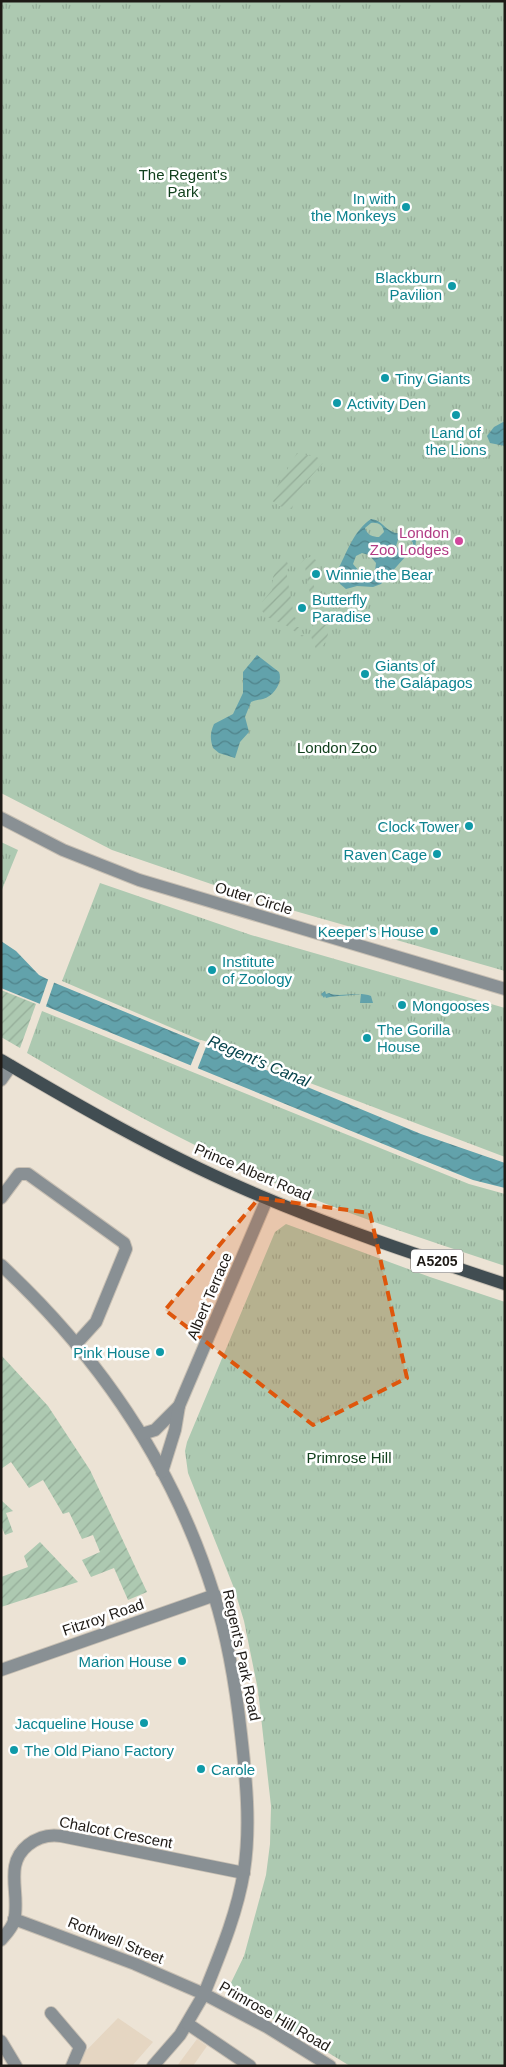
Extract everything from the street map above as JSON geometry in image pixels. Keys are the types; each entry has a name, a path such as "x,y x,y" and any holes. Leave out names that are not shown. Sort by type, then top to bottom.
{"main road":[{"name":"Prince Albert Road","path":"6,1063 178,1158 267,1199 505,1284"}],"street":[{"name":"Outer Circle","path":"1,818 62,850 139,880 505,989"},
{"path":"1,1080 6,1063"},
{"path":"1,1198 19,1174 28,1174 124,1243 126,1249 96,1322 76,1344"},
{"name":"Albert Terrace","path":"162,1472 175,1430 179,1406 267,1199"},
{"name":"Regent's Park Road","path":"1,1265 41,1304 76,1344 110,1386 142,1434 188,1526 215,1595 223,1628 238,1710 244,1760 247,1838 244,1873 228,1934 204,1994 188,2024 174,2044 154,2066"},
{"name":"Albert Terrace","path":"142,1434 151,1432 160,1426 179,1406"},
{"name":"Fitzroy Road","path":"1,1670 215,1595"},
{"name":"Chalcot Crescent","path":"14,1919 13,1871 18,1855 37,1839 50,1835 244,1873"},
{"path":"1,1940 11,1927 14,1919"},
{"name":"Rothwell Street","path":"14,1919 135,1964 204,1994"},
{"name":"Primrose Hill Road","path":"204,1994 268,2027 330,2066"},
{"path":"51,2013 80,2046 72,2066"},
{"path":"188,2024 250,2066"},
{"path":"1,2041 16,2066"}],"highlighted area":[{"path":"259,1198 370,1213 407,1378 313,1425 165,1310"}],"shaded area":[{"path":"118,2018 153,2042 132,2066 76,2066 79,2058"},
{"path":"197,2039 207,2046 193,2066 177,2066"}],"green space":[{"path":"1,1 505,1 505,971 295,911 112,850 1,793"},
{"path":"297,453 317,457 323,463 297,492 292,509 279,506 270,499"},
{"path":"311,557 318,564 313,583 319,603 312,605 305,567 299,566 305,558"},
{"path":"282,559 285,559 290,567 286,571 296,627 299,627 301,635 306,635 304,638 287,626 267,617 262,611 262,602 272,590 273,577"},
{"path":"320,606 324,608 328,635 319,650 316,649 310,634 314,633 312,625 315,625 312,608"},
{"path":"1,842 18,850 1,892"},
{"path":"100,883 251,935 505,1008 505,1157 228,1052 62,981"},
{"path":"1,990 36,1004 20,1048 1,1037"},
{"path":"42,1011 469,1184 505,1194 505,1266 316,1200 255,1174 197,1146 111,1101 27,1053"},
{"name":"Primrose Hill","path":"286,1224 430,1277 505,1302 505,2066 350,2066 227,1991 244,1956 266,1875 270,1844 271,1806 258,1690 244,1621 234,1588 188,1473 185,1451 187,1442 275,1232"},
{"path":"1,1355 48,1406 90,1470 147,1592 128,1600 114,1568 91,1577 82,1560 100,1552 93,1535 82,1539 69,1512 63,1514 43,1480 29,1488 11,1462 1,1469"},
{"path":"1,1500 13,1511 6,1513 13,1532 5,1535 1,1525"},
{"path":"40,1542 78,1582 1,1607 1,1577 28,1567 24,1556"}],"water":[{"path":"505,421 505,446 490,443 487,436 494,427"},
{"path":"371,519 393,532 410,535 416,540 415,550 406,556 381,584 373,587 357,586 346,589 340,584 337,572 351,543","holes":["371,523 376,523 383,528 384,532 379,537 370,535 367,532 365,528","404,535 409,537 413,543 411,550 404,552 399,550 396,546 398,540","362,553 369,555 376,563 375,571 371,573 359,571 353,564 356,556"]},
{"path":"257,655 279,672 280,680 277,688 271,695 251,702 245,717 249,732 240,742 235,758 219,753 213,748 212,730 214,724 233,714 243,693 243,672"},
{"path":"1,941 16,951 39,975 55,983 421,1134 505,1163 505,1188 473,1180 415,1157 1,988"},
{"path":"325,991 326,994 337,995 360,994 326,998 325,996 324,998 321,994"},
{"path":"361,994 371,996 373,1003 360,1003"}],"pier":[{"path":"49,977 55,980 45,1009 39,1006"},
{"path":"201,1040 208,1042 197,1070 190,1067"}],"place":[{"name":"In with the Monkeys","path":"406,207"},
{"name":"Blackburn Pavilion","path":"452,286"},
{"name":"Tiny Giants","path":"385,378"},
{"name":"Activity Den","path":"337,403"},
{"name":"Land of the Lions","path":"456,415"},
{"name":"London Zoo Lodges","path":"459,541"},
{"name":"Winnie the Bear","path":"316,574"},
{"name":"Butterfly Paradise","path":"302,608"},
{"name":"Giants of the Galápagos","path":"365,674"},
{"name":"Clock Tower","path":"469,826"},
{"name":"Raven Cage","path":"437,854"},
{"name":"Keeper's House","path":"434,931"},
{"name":"Institute of Zoology","path":"212,970"},
{"name":"Mongooses","path":"402,1005"},
{"name":"The Gorilla House","path":"367,1038"},
{"name":"Pink House","path":"160,1352"},
{"name":"Marion House","path":"182,1661"},
{"name":"Jacqueline House","path":"144,1723"},
{"name":"The Old Piano Factory","path":"14,1750"},
{"name":"Carole","path":"201,1769"}],"park label":[{"name":"The Regent's Park","path":"183,182"},
{"name":"London Zoo","path":"337,747"}],"water label":[{"name":"Regent's Canal","path":"259,1061"}]}
